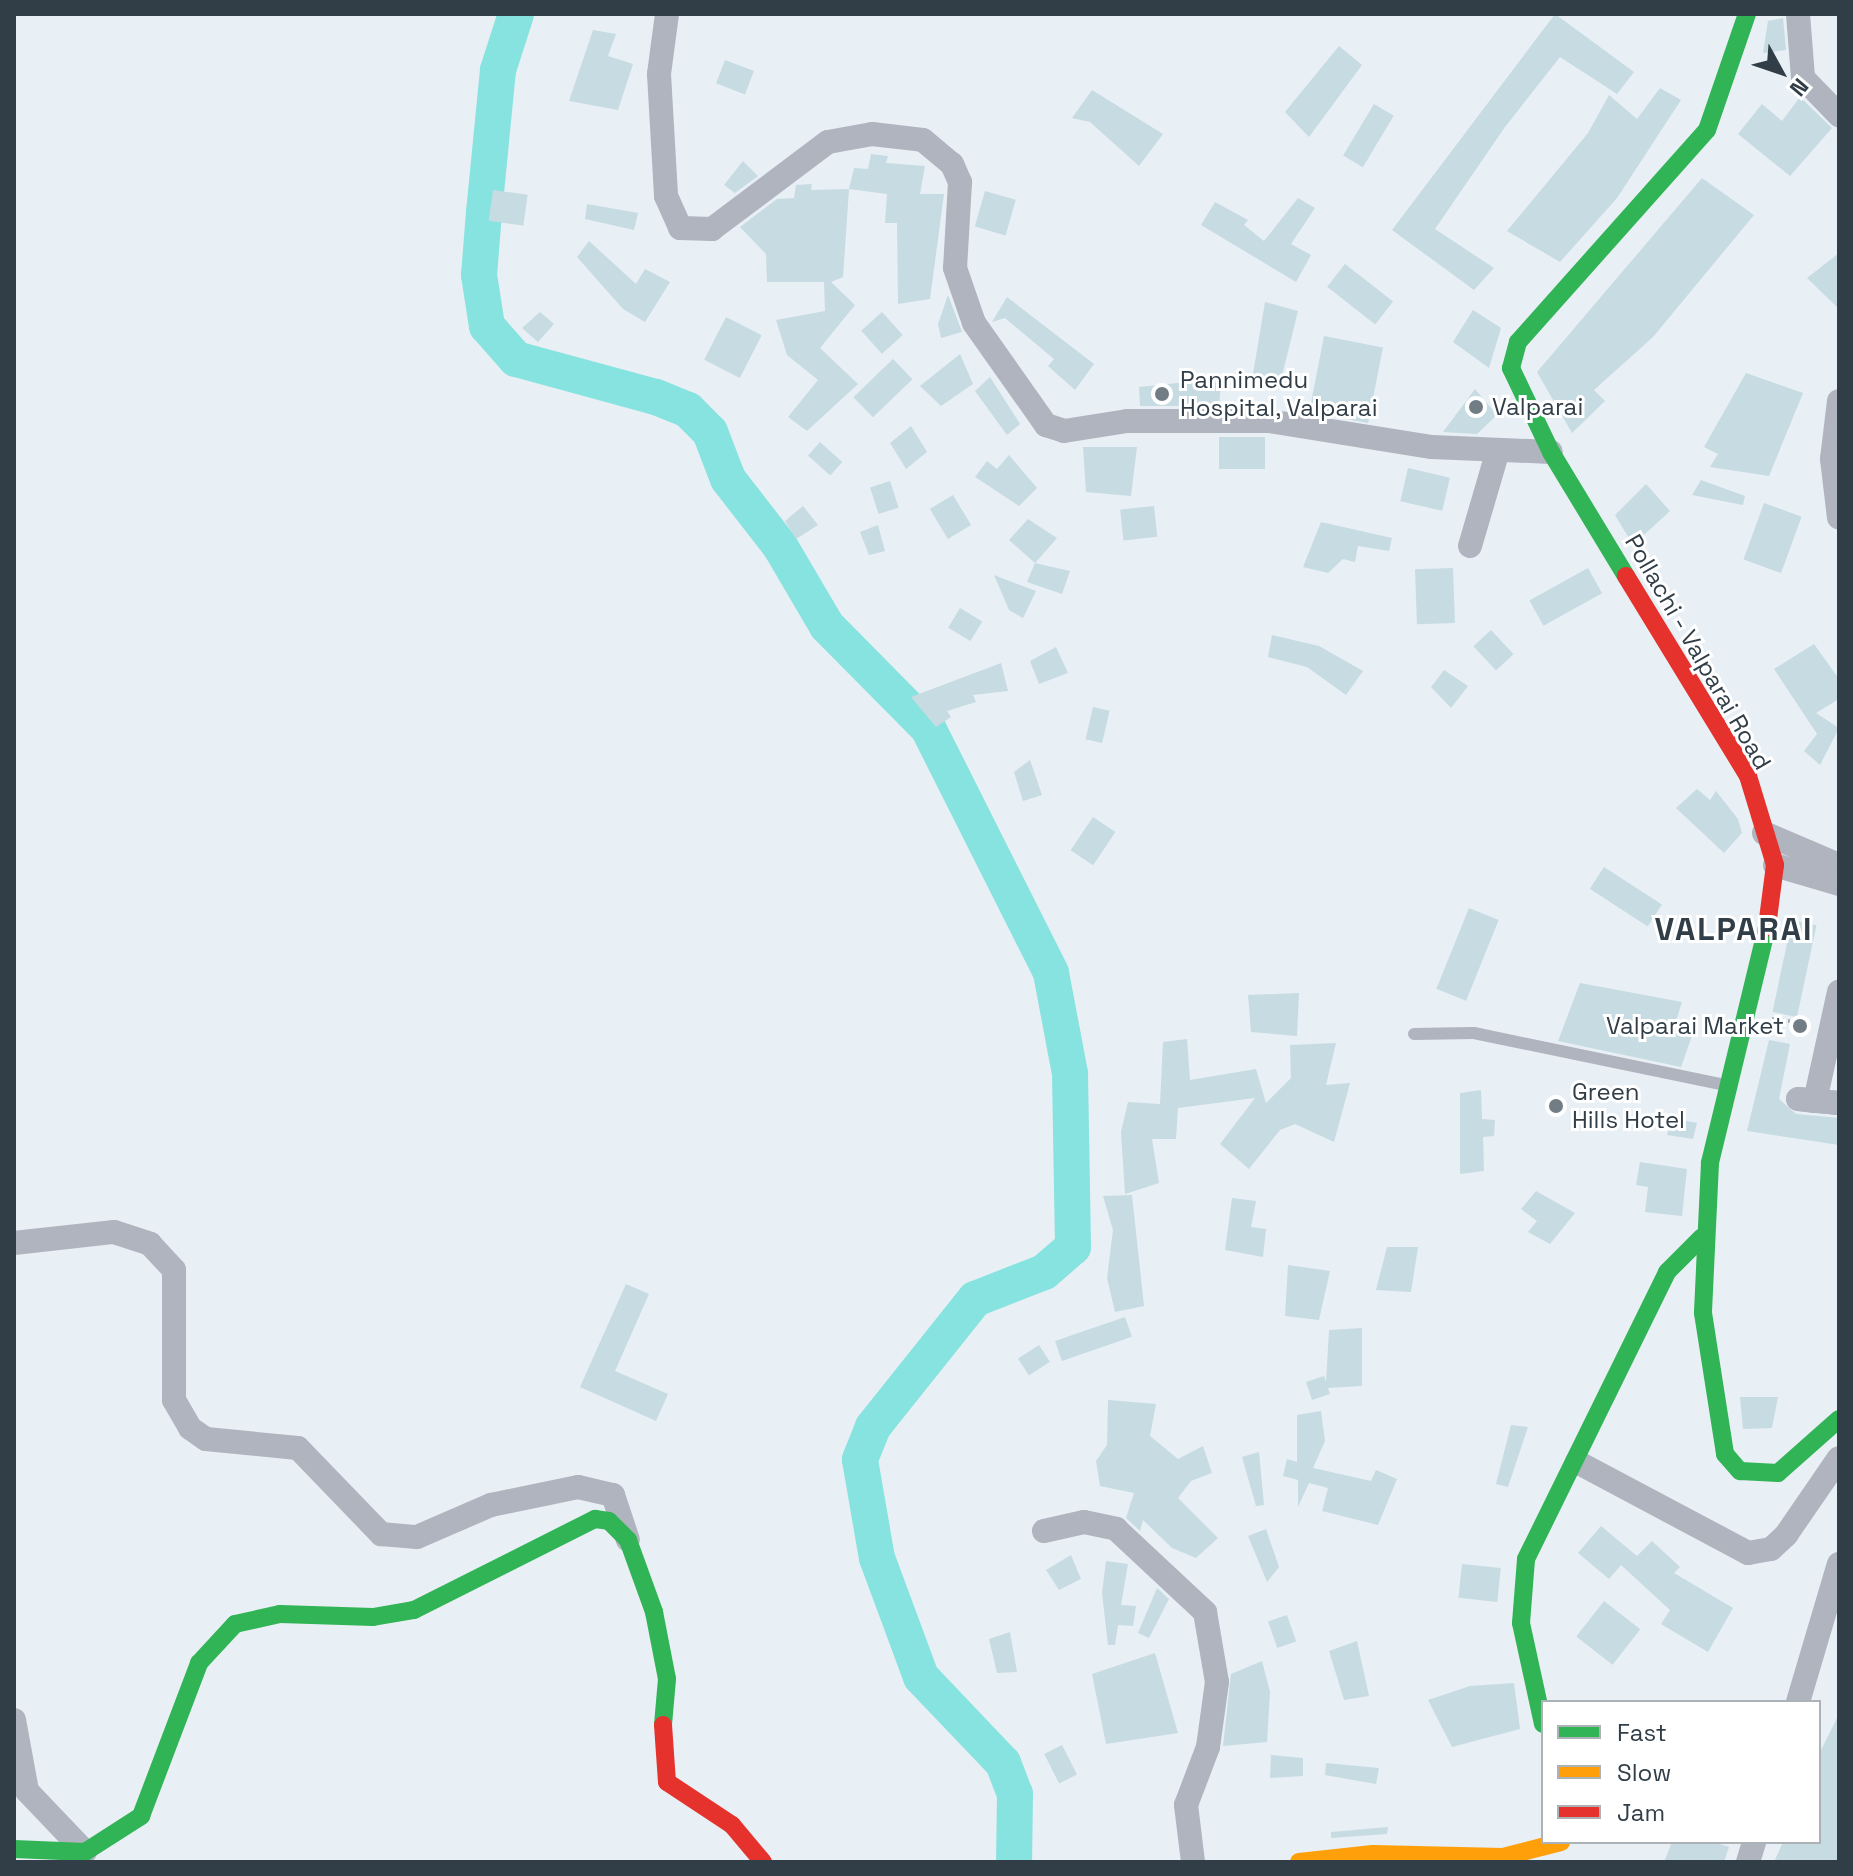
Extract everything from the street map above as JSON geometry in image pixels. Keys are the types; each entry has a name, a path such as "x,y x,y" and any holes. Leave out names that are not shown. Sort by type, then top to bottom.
{"street":[{"path":"667,14 659,74 666,196 680,228 712,229 828,142 872,134 923,140 952,164 960,182 955,268 974,323 1046,425 1064,431 1127,421 1269,421 1361,438 1551,452"},
{"name":"Pollachi - Valparai Road","path":"1747,14 1707,130 1518,342 1511,368 1551,452 1748,776 1775,865 1729,1086 1702,1237 1703,1313 1725,1454 1740,1471 1778,1473 1839,1419"},
{"path":"1798,14 1803,78 1839,115"},
{"path":"1839,401 1832,459 1839,518"},
{"path":"1470,546 1498,450"},
{"path":"1764,833 1839,865"},
{"path":"1775,865 1839,884"},
{"path":"1815,1101 1839,992"},
{"path":"14,1243 114,1232 150,1244 174,1270 174,1400 190,1428 206,1439 298,1448 381,1534 417,1537 491,1505 578,1487 613,1495 623,1505 628,1540 663,1647 667,1782 732,1825 763,1862"},
{"path":"1541,1712 1521,1591 1536,1535 1577,1462 1667,1272 1702,1237"},
{"path":"1577,1462 1748,1553 1771,1549 1786,1535 1839,1458"},
{"path":"14,1849 85,1852 141,1816 199,1663 235,1624 280,1614 373,1617 414,1610 595,1519 609,1521 628,1540"},
{"path":"1044,1531 1084,1522 1116,1529 1205,1612 1217,1682 1208,1747 1186,1805 1193,1862"},
{"path":"1799,1700 1839,1564"},
{"path":"14,1720 27,1791 85,1852"},
{"path":"1299,1862 1373,1854 1503,1857 1553,1844"}],"lane":[{"path":"1414,1034 1474,1033 1729,1086"}],"path":[{"path":"1746,1015 1831,1027"}],"building":[{"path":"1555,14 1634,72 1617,94 1560,57 1505,127 1435,229 1494,268 1474,290 1392,230"},
{"path":"1783,18 1786,50 1763,53 1768,21"},
{"path":"593,30 616,34 608,56 633,64 618,110 569,101"},
{"path":"1339,46 1362,65 1309,137 1285,112"},
{"path":"725,60 754,71 745,94 716,83"},
{"path":"1660,88 1681,100 1617,198 1560,262 1507,231 1588,133 1609,95 1637,119"},
{"path":"1092,90 1163,134 1139,166 1090,122 1072,118"},
{"path":"1800,97 1832,128 1790,176 1738,134 1762,104 1782,121"},
{"path":"1374,104 1394,116 1363,167 1343,155"},
{"path":"871,154 888,156 886,163 925,166 920,194 944,194 930,299 898,304 897,223 885,223 887,194 849,189 854,168 868,169"},
{"path":"743,161 758,176 735,193 724,185"},
{"path":"1702,178 1754,215 1653,337 1594,390 1605,401 1572,433 1537,372"},
{"path":"812,184 811,190 849,189 843,277 831,282 855,305 820,348 858,384 807,431 788,417 818,380 787,355 776,320 825,311 824,282 767,282 766,254 740,227 777,199 794,198 796,185"},
{"path":"493,190 528,195 523,226 489,221"},
{"path":"985,191 1016,200 1006,235 975,227"},
{"path":"1298,198 1315,208 1291,244 1311,255 1296,282 1201,225 1215,202 1248,220 1244,225 1264,241"},
{"path":"587,204 638,213 634,230 585,219"},
{"path":"589,241 636,284 645,269 670,282 645,322 623,309 577,257"},
{"path":"1839,253 1839,309 1807,278"},
{"path":"1345,264 1393,302 1375,324 1327,287"},
{"path":"948,295 962,332 941,338 938,324"},
{"path":"1007,297 1094,364 1075,390 1048,366 1054,359 1005,318 992,322"},
{"path":"1265,302 1298,311 1281,380 1253,374"},
{"path":"1473,310 1501,328 1489,368 1453,342"},
{"path":"540,312 554,324 538,342 522,328"},
{"path":"882,312 903,335 882,354 861,331"},
{"path":"726,317 762,335 740,378 704,360"},
{"path":"1324,336 1383,347 1368,423 1309,412"},
{"path":"960,354 973,384 941,406 920,386"},
{"path":"893,359 912,379 873,417 853,397"},
{"path":"1746,373 1803,393 1769,476 1710,467 1718,454 1704,447"},
{"path":"990,377 1020,424 1007,435 975,391"},
{"path":"1197,381 1221,383 1219,406 1140,406 1139,387"},
{"path":"1475,389 1497,415 1477,434 1443,432"},
{"path":"911,426 927,452 906,469 890,443"},
{"path":"1219,437 1265,437 1265,469 1219,469"},
{"path":"820,442 842,462 830,475 808,455"},
{"path":"1083,447 1137,447 1131,496 1086,492"},
{"path":"1009,455 1037,488 1019,506 975,477 987,461 997,469"},
{"path":"1408,468 1450,478 1442,511 1400,501"},
{"path":"1701,480 1745,496 1743,505 1692,495"},
{"path":"890,481 899,508 879,514 870,487"},
{"path":"1646,484 1670,511 1633,545 1615,515"},
{"path":"953,495 971,525 948,539 930,509"},
{"path":"1764,503 1802,517 1781,573 1743,559"},
{"path":"803,506 818,525 796,539 785,521"},
{"path":"1154,506 1157,537 1123,540 1120,510"},
{"path":"1028,519 1057,538 1035,563 1009,540"},
{"path":"1321,522 1392,538 1389,551 1358,546 1355,562 1343,559 1328,573 1303,567"},
{"path":"878,525 885,551 869,555 860,532"},
{"path":"1035,563 1070,571 1062,594 1027,582"},
{"path":"1453,568 1455,623 1417,624 1415,569"},
{"path":"1588,568 1602,593 1543,626 1529,600"},
{"path":"994,575 1036,591 1023,618 1009,610"},
{"path":"960,608 982,621 970,641 948,628"},
{"path":"1491,630 1514,654 1496,671 1473,646"},
{"path":"1272,635 1319,646 1363,671 1346,695 1307,667 1268,657"},
{"path":"1814,644 1839,679 1839,699 1816,713 1839,728 1820,765 1804,751 1817,734 1774,669"},
{"path":"1056,647 1068,673 1039,684 1030,661"},
{"path":"1001,663 1008,691 973,695 976,702 947,711 951,717 936,727 911,697"},
{"path":"1444,670 1468,686 1451,708 1431,687"},
{"path":"1093,707 1110,711 1102,743 1086,739"},
{"path":"1030,760 1042,795 1023,801 1014,772"},
{"path":"1697,789 1710,800 1716,791 1738,819 1742,833 1724,853 1676,808"},
{"path":"1093,817 1115,832 1093,865 1071,850"},
{"path":"1604,867 1662,905 1648,926 1590,889"},
{"path":"1469,908 1499,920 1466,1001 1436,989"},
{"path":"1792,920 1816,925 1797,1017 1772,1012"},
{"path":"1580,983 1682,1002 1674,1027 1694,1030 1681,1067 1558,1041"},
{"path":"1299,993 1297,1036 1251,1032 1248,995"},
{"path":"1187,1039 1190,1080 1256,1069 1266,1103 1291,1078 1290,1045 1336,1043 1326,1085 1350,1083 1334,1142 1295,1124 1280,1130 1249,1169 1220,1144 1255,1098 1178,1108 1176,1139 1152,1139 1159,1183 1125,1194 1121,1132 1128,1102 1160,1104 1163,1042"},
{"path":"1769,1040 1790,1044 1779,1099 1796,1114 1839,1118 1839,1145 1747,1131"},
{"path":"1481,1090 1482,1119 1495,1120 1494,1136 1483,1137 1484,1171 1460,1174 1460,1093"},
{"path":"1673,1118 1697,1123 1693,1139 1667,1135"},
{"path":"1640,1162 1687,1169 1682,1216 1645,1212 1648,1187 1636,1185"},
{"path":"1536,1191 1575,1213 1550,1244 1528,1232 1537,1221 1521,1209"},
{"path":"1132,1195 1144,1306 1115,1312 1107,1278 1113,1230 1103,1196"},
{"path":"1232,1198 1256,1201 1251,1227 1266,1229 1263,1257 1225,1250"},
{"path":"1387,1247 1418,1247 1411,1292 1376,1290"},
{"path":"1288,1265 1330,1271 1319,1320 1285,1316"},
{"path":"626,1284 649,1294 615,1371 668,1394 656,1421 580,1387"},
{"path":"1125,1317 1132,1337 1062,1361 1055,1341"},
{"path":"1362,1328 1362,1386 1328,1388 1330,1394 1312,1400 1306,1382 1324,1376 1326,1382 1329,1330"},
{"path":"1039,1345 1050,1362 1029,1375 1018,1359"},
{"path":"1740,1397 1778,1397 1772,1428 1743,1429"},
{"path":"1108,1400 1156,1404 1150,1436 1178,1459 1203,1446 1212,1473 1191,1481 1178,1498 1218,1538 1196,1558 1172,1548 1143,1520 1140,1531 1126,1518 1134,1493 1100,1486 1096,1461 1107,1445"},
{"path":"1321,1411 1325,1441 1313,1468 1371,1481 1376,1470 1397,1479 1378,1525 1322,1511 1328,1488 1309,1483 1298,1507 1298,1480 1283,1476 1287,1459 1297,1462 1297,1415"},
{"path":"1511,1425 1528,1427 1508,1487 1496,1484"},
{"path":"1259,1452 1264,1505 1256,1506 1242,1457"},
{"path":"1601,1526 1637,1556 1652,1541 1680,1567 1674,1573 1733,1608 1708,1652 1661,1624 1670,1610 1621,1565 1609,1579 1578,1553"},
{"path":"1266,1529 1279,1567 1267,1582 1248,1536"},
{"path":"1071,1555 1081,1579 1059,1590 1046,1570"},
{"path":"1106,1561 1128,1564 1121,1605 1136,1606 1133,1626 1118,1625 1115,1645 1108,1645 1102,1593"},
{"path":"1462,1564 1501,1568 1497,1602 1458,1598"},
{"path":"1157,1588 1169,1599 1149,1638 1138,1633"},
{"path":"1604,1601 1640,1629 1613,1665 1576,1636"},
{"path":"1287,1615 1296,1641 1277,1648 1268,1622"},
{"path":"1010,1632 1017,1672 997,1673 989,1639"},
{"path":"1357,1641 1369,1696 1344,1700 1329,1651"},
{"path":"1155,1653 1178,1733 1106,1744 1092,1674"},
{"path":"1262,1661 1270,1692 1267,1742 1223,1746 1231,1674"},
{"path":"1514,1683 1520,1729 1452,1747 1428,1700 1470,1686"},
{"path":"1839,1714 1839,1862 1774,1862 1782,1844 1821,1844 1821,1750"},
{"path":"1062,1745 1077,1774 1059,1783 1044,1754"},
{"path":"1271,1755 1303,1758 1303,1776 1270,1778"},
{"path":"1326,1763 1379,1768 1376,1784 1325,1775"},
{"path":"1388,1827 1387,1834 1331,1838 1331,1832"},
{"path":"1671,1844 1719,1844 1729,1847 1724,1862 1664,1862"}],"waterway":[{"path":"516,14 498,70 484,212 479,275 487,326 516,359 656,397 688,410 710,432 728,479 780,546 827,626 928,728 1051,973 1070,1074 1073,1247 1044,1272 975,1299 873,1427 860,1460 877,1558 921,1677 1003,1763 1015,1794 1014,1862"}],"traffic: fast":[{"path":"1626,576 1551,452 1511,368 1518,342 1707,130 1747,14"},
{"path":"1767,927 1710,1163 1703,1313 1725,1454 1740,1471 1778,1473 1839,1419"},
{"path":"1541,1715 1521,1623 1526,1559 1667,1272 1702,1237"},
{"path":"14,1849 85,1852 141,1816 199,1663 235,1624 280,1614 373,1617 414,1610 595,1519 609,1521 628,1540 654,1612 667,1679 663,1725"}],"traffic: slow":[{"path":"1299,1862 1373,1854 1503,1857 1553,1844"}],"traffic: jam":[{"path":"1626,576 1748,776 1775,865 1767,927"},
{"path":"663,1725 667,1782 732,1825 763,1862"}],"place":[{"name":"Pannimedu Hospital, Valparai","path":"1162,394"},
{"name":"Valparai","path":"1476,407"},
{"name":"Valparai Market","path":"1800,1026"},
{"name":"Green Hills Hotel","path":"1556,1106"}],"district":[{"name":"VALPARAI","path":"1734,929"}]}
